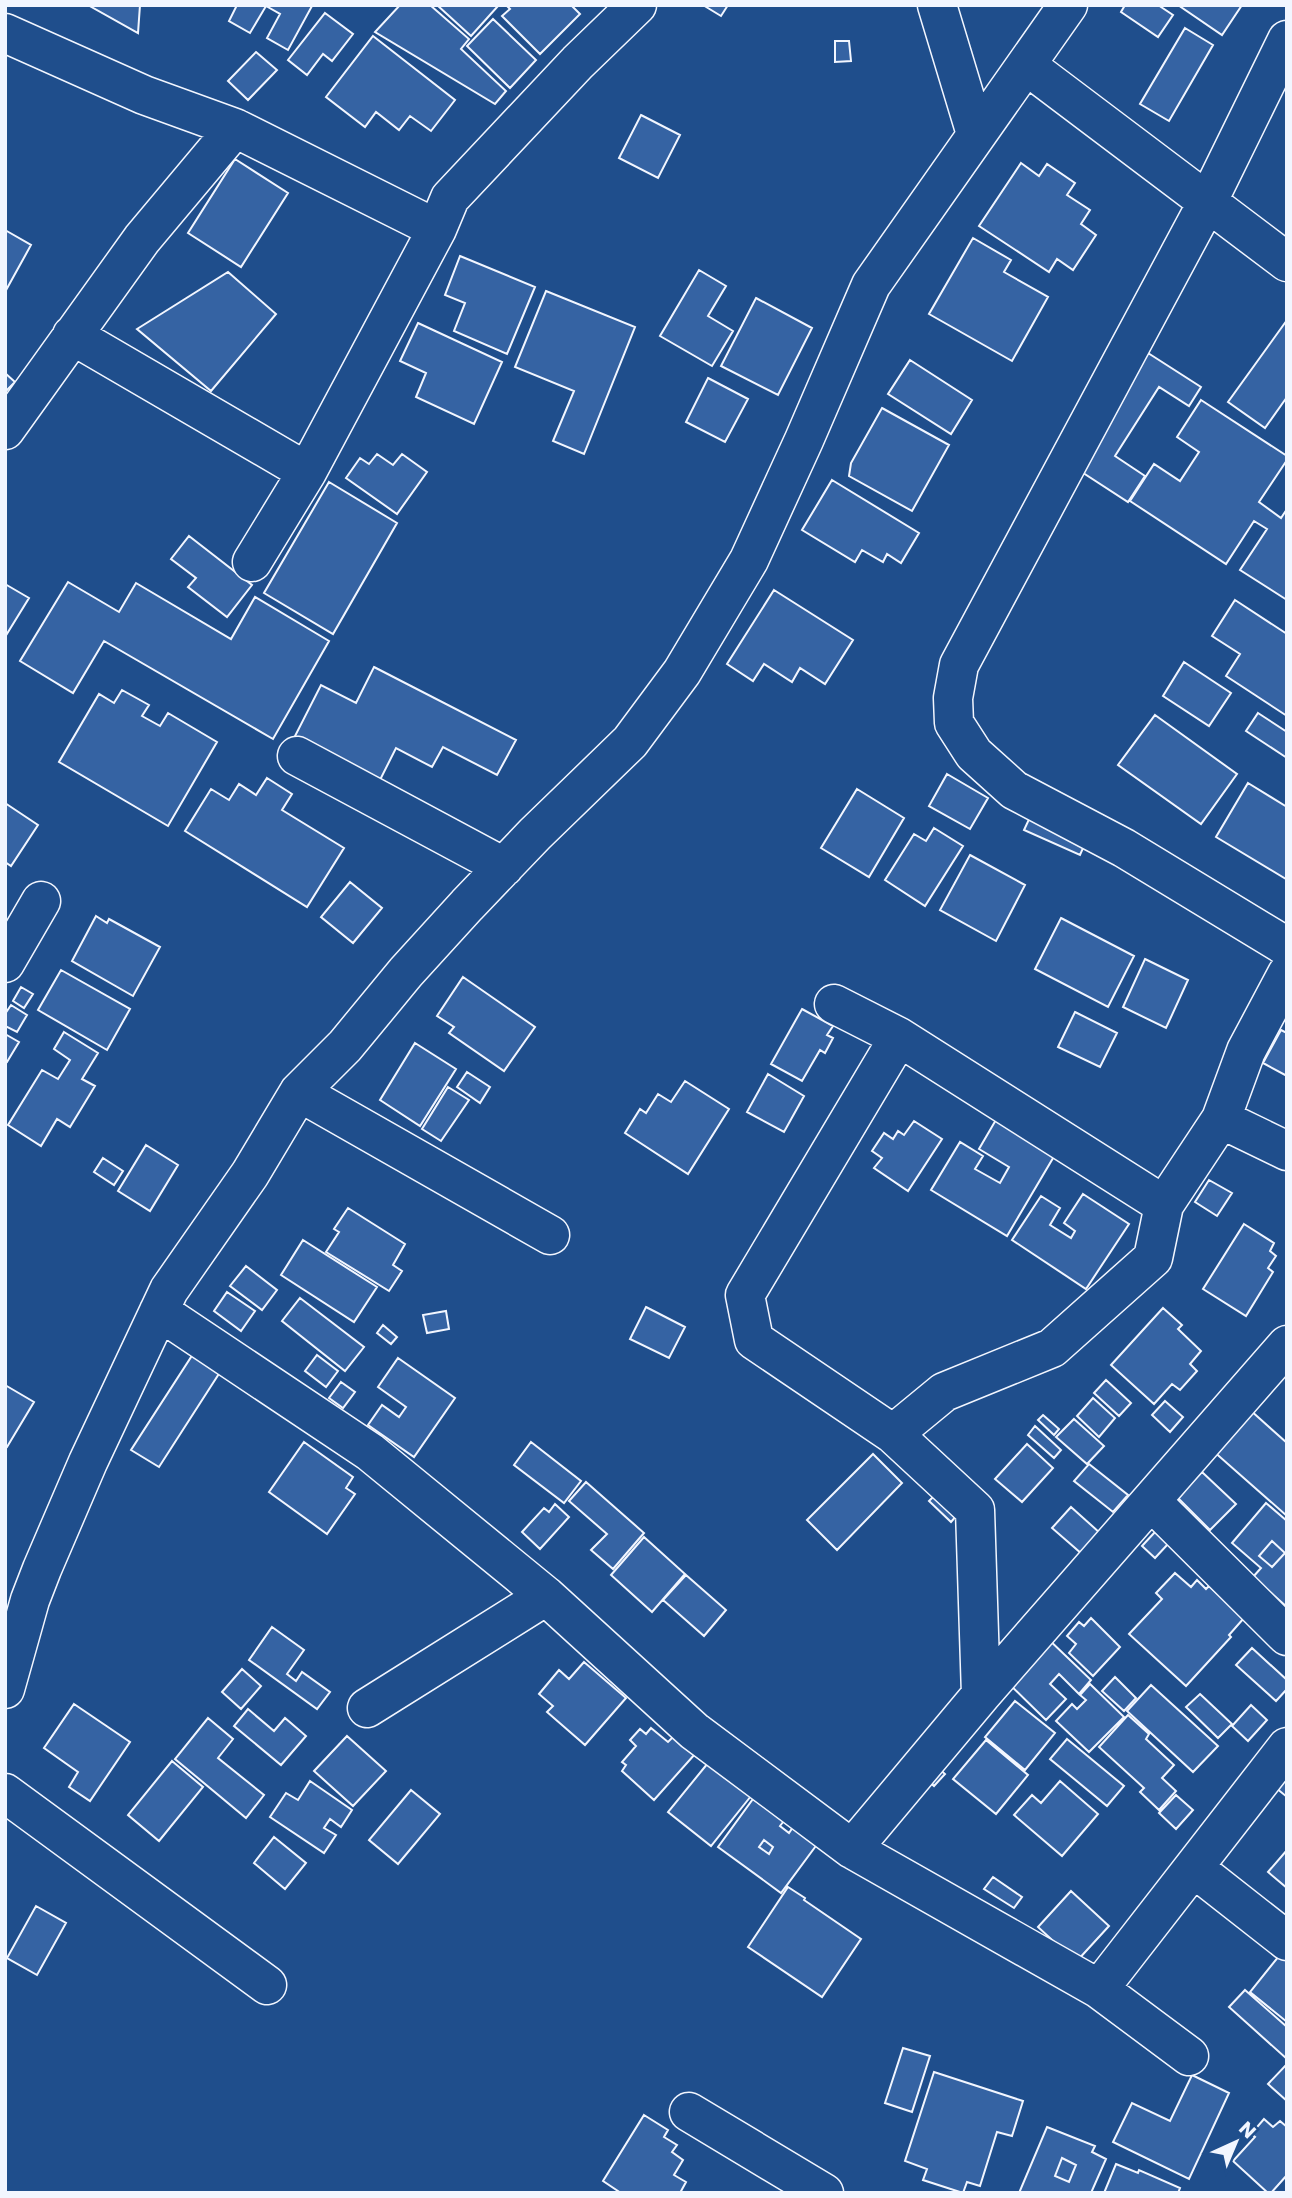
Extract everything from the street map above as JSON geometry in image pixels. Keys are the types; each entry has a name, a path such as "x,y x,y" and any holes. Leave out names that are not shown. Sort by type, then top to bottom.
{"street":[{"path":"251,562 307,472 437,229 450,198 578,61 637,5"},
{"path":"937,5 976,134"},
{"path":"5,1689 34,1590 88,1462 169,1290 250,1174 299,1092 345,1046 406,972 504,867 630,742 682,672 749,560 871,285 1068,5"},
{"path":"5,33 144,95 235,128 437,229"},
{"path":"1287,40 1207,203 959,665 953,698 954,723 974,754 1014,790 1124,848 1287,947"},
{"path":"1026,65 1287,262"},
{"path":"5,430 142,239 235,128"},
{"path":"72,335 307,472"},
{"path":"297,756 504,867"},
{"path":"5,963 41,901"},
{"path":"893,1434 944,1392 1052,1348 1153,1258 1164,1205 1221,1119 1246,1051 1287,974"},
{"path":"834,1004 899,1037 1164,1205"},
{"path":"899,1037 745,1295 754,1340 893,1434 975,1510 981,1695"},
{"path":"299,1092 550,1235"},
{"path":"1221,1119 1287,1151"},
{"path":"159,1311 370,1452 546,1596 695,1731 852,1849 1099,1989 1189,2056"},
{"path":"852,1849 981,1695 1287,1345"},
{"path":"1152,1502 1287,1636"},
{"path":"367,1708 546,1596"},
{"path":"1099,1989 1287,1748"},
{"path":"5,1793 267,1985"},
{"path":"1194,1868 1287,1941"},
{"path":"689,2112 824,2193"}],"building":[{"path":"88,5 140,5 138,33"},
{"path":"237,5 312,6 288,50 267,38 280,14 266,6 250,33 229,21"},
{"path":"400,5 430,5 469,39 461,49 506,91 495,104 375,32"},
{"path":"437,5 497,5 498,6 471,36"},
{"path":"506,5 571,5 580,14 540,54 502,16 510,9"},
{"path":"703,5 728,5 721,16"},
{"path":"1125,5 1158,5 1173,15 1158,37 1121,12"},
{"path":"1178,5 1242,5 1222,35"},
{"path":"325,13 353,34 332,61 323,54 307,75 288,60"},
{"path":"493,19 536,60 510,88 467,46"},
{"path":"1185,28 1213,45 1169,121 1140,104"},
{"path":"373,36 455,100 431,131 410,116 399,130 376,112 365,127 326,97"},
{"path":"835,41 849,41 851,61 835,62"},
{"path":"256,52 277,70 248,100 228,81"},
{"path":"641,115 680,135 658,178 619,158"},
{"path":"235,159 288,193 241,267 188,233"},
{"path":"1021,163 1039,176 1047,164 1075,183 1067,195 1090,210 1081,224 1096,235 1073,270 1057,259 1049,272 979,226"},
{"path":"5,230 31,245 5,292"},
{"path":"973,238 1011,260 1004,272 1048,297 1012,361 929,314"},
{"path":"460,256 535,287 507,354 454,331 465,303 445,295"},
{"path":"699,270 726,286 708,316 733,331 712,366 660,336"},
{"path":"228,272 276,314 211,391 137,329"},
{"path":"546,291 635,327 584,454 553,441 574,391 515,367"},
{"path":"756,298 812,328 778,395 721,366"},
{"path":"1287,320 1287,397 1265,428 1228,402"},
{"path":"418,323 502,362 474,424 416,397 426,373 400,361"},
{"path":"1148,353 1201,387 1189,406 1159,387 1115,456 1145,476 1128,502 1074,467"},
{"path":"910,360 972,400 951,434 888,394"},
{"path":"5,373 15,382 5,392"},
{"path":"708,378 748,399 725,442 686,422"},
{"path":"1201,400 1287,456 1259,502 1281,518 1287,509 1287,600 1240,570 1267,529 1254,521 1226,564 1130,501 1154,464 1180,481 1199,452 1177,437"},
{"path":"882,408 949,445 912,511 849,476 851,463"},
{"path":"377,454 393,465 402,454 427,472 397,514 346,478 360,458 369,464"},
{"path":"832,480 919,533 901,563 887,554 883,562 862,550 855,562 802,530"},
{"path":"329,482 397,523 333,634 264,593"},
{"path":"189,536 252,585 227,617 188,587 196,578 171,559"},
{"path":"68,582 119,612 136,583 231,639 255,597 329,641 273,739 104,641 73,693 20,661"},
{"path":"5,584 29,598 5,637"},
{"path":"774,590 853,640 825,684 800,668 792,682 764,664 753,681 727,664"},
{"path":"1235,600 1287,634 1287,716 1226,676 1240,654 1212,636"},
{"path":"1184,662 1231,693 1209,726 1163,696"},
{"path":"374,667 516,740 497,775 443,747 432,767 396,748 379,782 294,738 321,685 356,703"},
{"path":"122,690 149,705 142,716 160,726 168,713 217,742 168,826 59,762 99,694 114,703"},
{"path":"1258,713 1287,732 1287,758 1246,731"},
{"path":"1155,715 1237,774 1201,824 1118,765"},
{"path":"947,774 988,798 970,829 929,806"},
{"path":"267,778 292,794 282,810 344,848 307,907 185,831 211,789 229,800 239,784 256,795"},
{"path":"1248,783 1287,807 1286,879 1216,837"},
{"path":"857,789 904,818 869,877 821,848"},
{"path":"5,803 38,825 11,866 5,862"},
{"path":"1031,815 1087,839 1080,855 1024,830"},
{"path":"934,828 963,846 925,906 885,880 914,834 926,841"},
{"path":"970,855 1025,885 996,941 940,910"},
{"path":"350,882 382,908 353,943 321,917"},
{"path":"96,916 107,923 109,919 160,947 133,996 72,961"},
{"path":"1061,918 1134,956 1108,1007 1035,969"},
{"path":"1145,959 1188,980 1166,1028 1123,1007"},
{"path":"61,970 130,1009 107,1050 38,1010"},
{"path":"463,977 535,1027 504,1071 449,1033 454,1027 437,1016"},
{"path":"21,987 33,994 24,1008 13,1001"},
{"path":"11,1005 27,1015 17,1032 5,1026 5,1014"},
{"path":"802,1009 833,1026 827,1035 833,1038 825,1053 820,1050 802,1081 771,1064"},
{"path":"1075,1012 1117,1033 1100,1067 1058,1047"},
{"path":"1281,1030 1287,1033 1287,1076 1263,1063"},
{"path":"64,1032 98,1053 82,1079 95,1086 70,1127 57,1119 41,1146 8,1125 42,1070 58,1079 70,1060 54,1049"},
{"path":"5,1034 19,1042 7,1062 5,1061"},
{"path":"415,1043 456,1069 420,1126 380,1100"},
{"path":"467,1072 490,1087 480,1103 457,1087"},
{"path":"768,1074 804,1096 784,1132 747,1112"},
{"path":"685,1081 729,1109 688,1174 625,1133 640,1109 646,1113 658,1094 671,1102"},
{"path":"448,1087 469,1100 441,1141 422,1129"},
{"path":"997,1118 1056,1153 1007,1236 931,1190 960,1142 983,1156 975,1169 1000,1183 1009,1167 979,1149"},
{"path":"914,1121 942,1139 908,1191 874,1168 882,1158 872,1151 884,1133 893,1139 898,1131 904,1135"},
{"path":"146,1145 178,1165 150,1211 118,1191"},
{"path":"103,1158 123,1171 114,1185 94,1172"},
{"path":"1209,1180 1232,1193 1217,1216 1195,1202"},
{"path":"1083,1194 1129,1224 1086,1289 1012,1240 1041,1196 1060,1208 1050,1225 1071,1238 1075,1231 1064,1223"},
{"path":"348,1208 405,1244 393,1265 402,1271 389,1291 326,1252 339,1232 334,1229"},
{"path":"1244,1224 1274,1243 1270,1251 1276,1256 1268,1268 1273,1272 1246,1316 1203,1289"},
{"path":"303,1240 377,1287 354,1322 281,1275"},
{"path":"246,1266 277,1290 262,1310 230,1286"},
{"path":"227,1292 255,1311 241,1331 214,1311"},
{"path":"300,1298 364,1347 345,1371 282,1321"},
{"path":"646,1307 685,1327 669,1358 630,1339"},
{"path":"1163,1308 1182,1325 1178,1329 1201,1351 1190,1364 1197,1371 1180,1390 1172,1384 1154,1404 1111,1365"},
{"path":"446,1311 449,1329 427,1333 423,1315"},
{"path":"383,1325 397,1337 391,1344 377,1333"},
{"path":"195,1351 222,1369 159,1467 131,1450"},
{"path":"317,1355 338,1371 326,1387 305,1371"},
{"path":"398,1358 455,1398 414,1457 368,1425 382,1405 399,1417 406,1407 378,1387"},
{"path":"1106,1380 1131,1403 1119,1416 1094,1393"},
{"path":"341,1382 355,1392 343,1408 329,1398"},
{"path":"5,1385 34,1402 7,1447 5,1446"},
{"path":"1093,1398 1115,1418 1099,1437 1077,1416"},
{"path":"1165,1401 1183,1417 1170,1432 1152,1415"},
{"path":"1249,1409 1287,1443 1287,1516 1212,1450"},
{"path":"1043,1415 1059,1429 1054,1435 1038,1420"},
{"path":"1074,1419 1104,1446 1087,1464 1056,1437"},
{"path":"1035,1426 1061,1450 1054,1458 1028,1435"},
{"path":"304,1442 353,1477 346,1488 355,1494 327,1534 269,1492"},
{"path":"531,1442 581,1481 564,1503 514,1465"},
{"path":"1027,1444 1053,1468 1022,1502 995,1479"},
{"path":"873,1454 902,1483 837,1550 807,1520"},
{"path":"1089,1464 1128,1495 1113,1512 1074,1481"},
{"path":"1202,1472 1236,1504 1210,1530 1177,1497"},
{"path":"586,1482 644,1533 613,1569 591,1550 607,1534 569,1501"},
{"path":"943,1487 965,1506 951,1522 929,1501"},
{"path":"1266,1503 1287,1521 1287,1607 1253,1577 1261,1568 1232,1543","holes":["1272,1541 1285,1553 1272,1567 1259,1556"]},
{"path":"555,1504 569,1517 540,1549 522,1532 544,1508 549,1512"},
{"path":"1071,1507 1100,1533 1082,1554 1052,1528"},
{"path":"1155,1532 1168,1544 1155,1558 1142,1546"},
{"path":"644,1537 685,1574 652,1612 611,1575"},
{"path":"1272,1541 1285,1553 1272,1567 1259,1556"},
{"path":"1175,1573 1191,1587 1197,1580 1206,1589 1209,1586 1244,1618 1229,1635 1231,1637 1186,1686 1129,1634 1162,1599 1156,1593"},
{"path":"686,1575 726,1610 704,1636 663,1600"},
{"path":"1091,1618 1120,1647 1093,1676 1069,1653 1076,1644 1067,1636 1079,1622 1084,1626"},
{"path":"272,1627 304,1650 287,1674 296,1681 302,1672 330,1692 317,1709 249,1660"},
{"path":"1044,1635 1091,1680 1079,1694 1059,1674 1050,1684 1066,1699 1046,1720 1003,1678"},
{"path":"1252,1648 1287,1680 1287,1689 1276,1701 1236,1665"},
{"path":"584,1662 626,1698 585,1745 547,1712 553,1706 539,1694 559,1670 569,1679"},
{"path":"242,1669 261,1686 241,1709 222,1692"},
{"path":"1115,1677 1136,1698 1124,1711 1102,1691"},
{"path":"1090,1684 1124,1717 1089,1752 1056,1721 1072,1704 1077,1709 1086,1700 1080,1695"},
{"path":"1151,1685 1218,1746 1193,1772 1127,1711"},
{"path":"1200,1694 1232,1724 1218,1738 1186,1707"},
{"path":"1015,1701 1055,1733 1025,1770 985,1737"},
{"path":"74,1704 130,1742 90,1801 69,1787 78,1772 44,1748"},
{"path":"1251,1705 1267,1720 1248,1741 1232,1726"},
{"path":"248,1709 274,1731 285,1718 306,1736 281,1765 234,1726"},
{"path":"1128,1715 1149,1734 1146,1739 1174,1765 1162,1778 1176,1791 1159,1810 1140,1792 1144,1788 1099,1747"},
{"path":"208,1718 233,1739 218,1758 264,1795 246,1818 175,1759"},
{"path":"651,1728 668,1742 674,1736 695,1754 654,1800 622,1771 626,1765 622,1762 636,1746 630,1740 640,1729 646,1734"},
{"path":"347,1736 386,1771 353,1806 314,1771"},
{"path":"1067,1739 1124,1786 1107,1806 1050,1759"},
{"path":"986,1740 1028,1775 996,1814 953,1779"},
{"path":"929,1760 945,1774 934,1786 918,1772"},
{"path":"172,1761 203,1787 159,1841 128,1815"},
{"path":"708,1763 751,1796 711,1846 668,1812"},
{"path":"1287,1776 1287,1797 1276,1788"},
{"path":"310,1781 352,1810 341,1827 330,1819 324,1828 336,1835 324,1853 270,1817 286,1793 298,1800"},
{"path":"1060,1781 1098,1814 1062,1856 1014,1815 1032,1795 1041,1803"},
{"path":"411,1790 440,1814 398,1864 369,1840"},
{"path":"1176,1795 1193,1810 1176,1829 1159,1813"},
{"path":"753,1799 761,1805 765,1801 787,1817 780,1826 789,1833 797,1821 821,1839 781,1893 718,1847","holes":["764,1840 773,1847 769,1854 759,1847"]},
{"path":"274,1837 306,1863 285,1889 254,1863"},
{"path":"764,1840 773,1847 769,1854 759,1847"},
{"path":"1287,1850 1287,1888 1268,1872"},
{"path":"993,1877 1022,1897 1014,1908 984,1889"},
{"path":"788,1887 861,1939 822,1997 748,1947"},
{"path":"1071,1891 1109,1926 1076,1962 1038,1927"},
{"path":"36,1906 66,1923 37,1975 7,1958"},
{"path":"1287,1946 1287,2022 1250,1992"},
{"path":"1245,1990 1287,2027 1287,2059 1229,2007"},
{"path":"903,2048 930,2056 912,2112 885,2103"},
{"path":"1287,2064 1287,2101 1268,2084"},
{"path":"934,2072 1023,2101 1012,2136 997,2132 980,2186 967,2182 963,2193 923,2180 927,2169 905,2161"},
{"path":"1192,2075 1229,2093 1189,2179 1113,2142 1132,2103 1170,2121"},
{"path":"644,2115 668,2130 664,2137 677,2145 672,2152 683,2160 674,2175 686,2182 680,2193 621,2193 603,2181"},
{"path":"1264,2119 1273,2127 1280,2121 1287,2127 1287,2175 1271,2193 1233,2161 1255,2137 1251,2134"},
{"path":"1047,2127 1095,2146 1092,2152 1106,2159 1091,2193 1019,2193","holes":["1062,2158 1076,2165 1069,2182 1055,2176"]},
{"path":"1062,2158 1076,2165 1069,2182 1055,2176"},
{"path":"1116,2164 1138,2173 1139,2170 1180,2188 1178,2193 1104,2193"}]}
